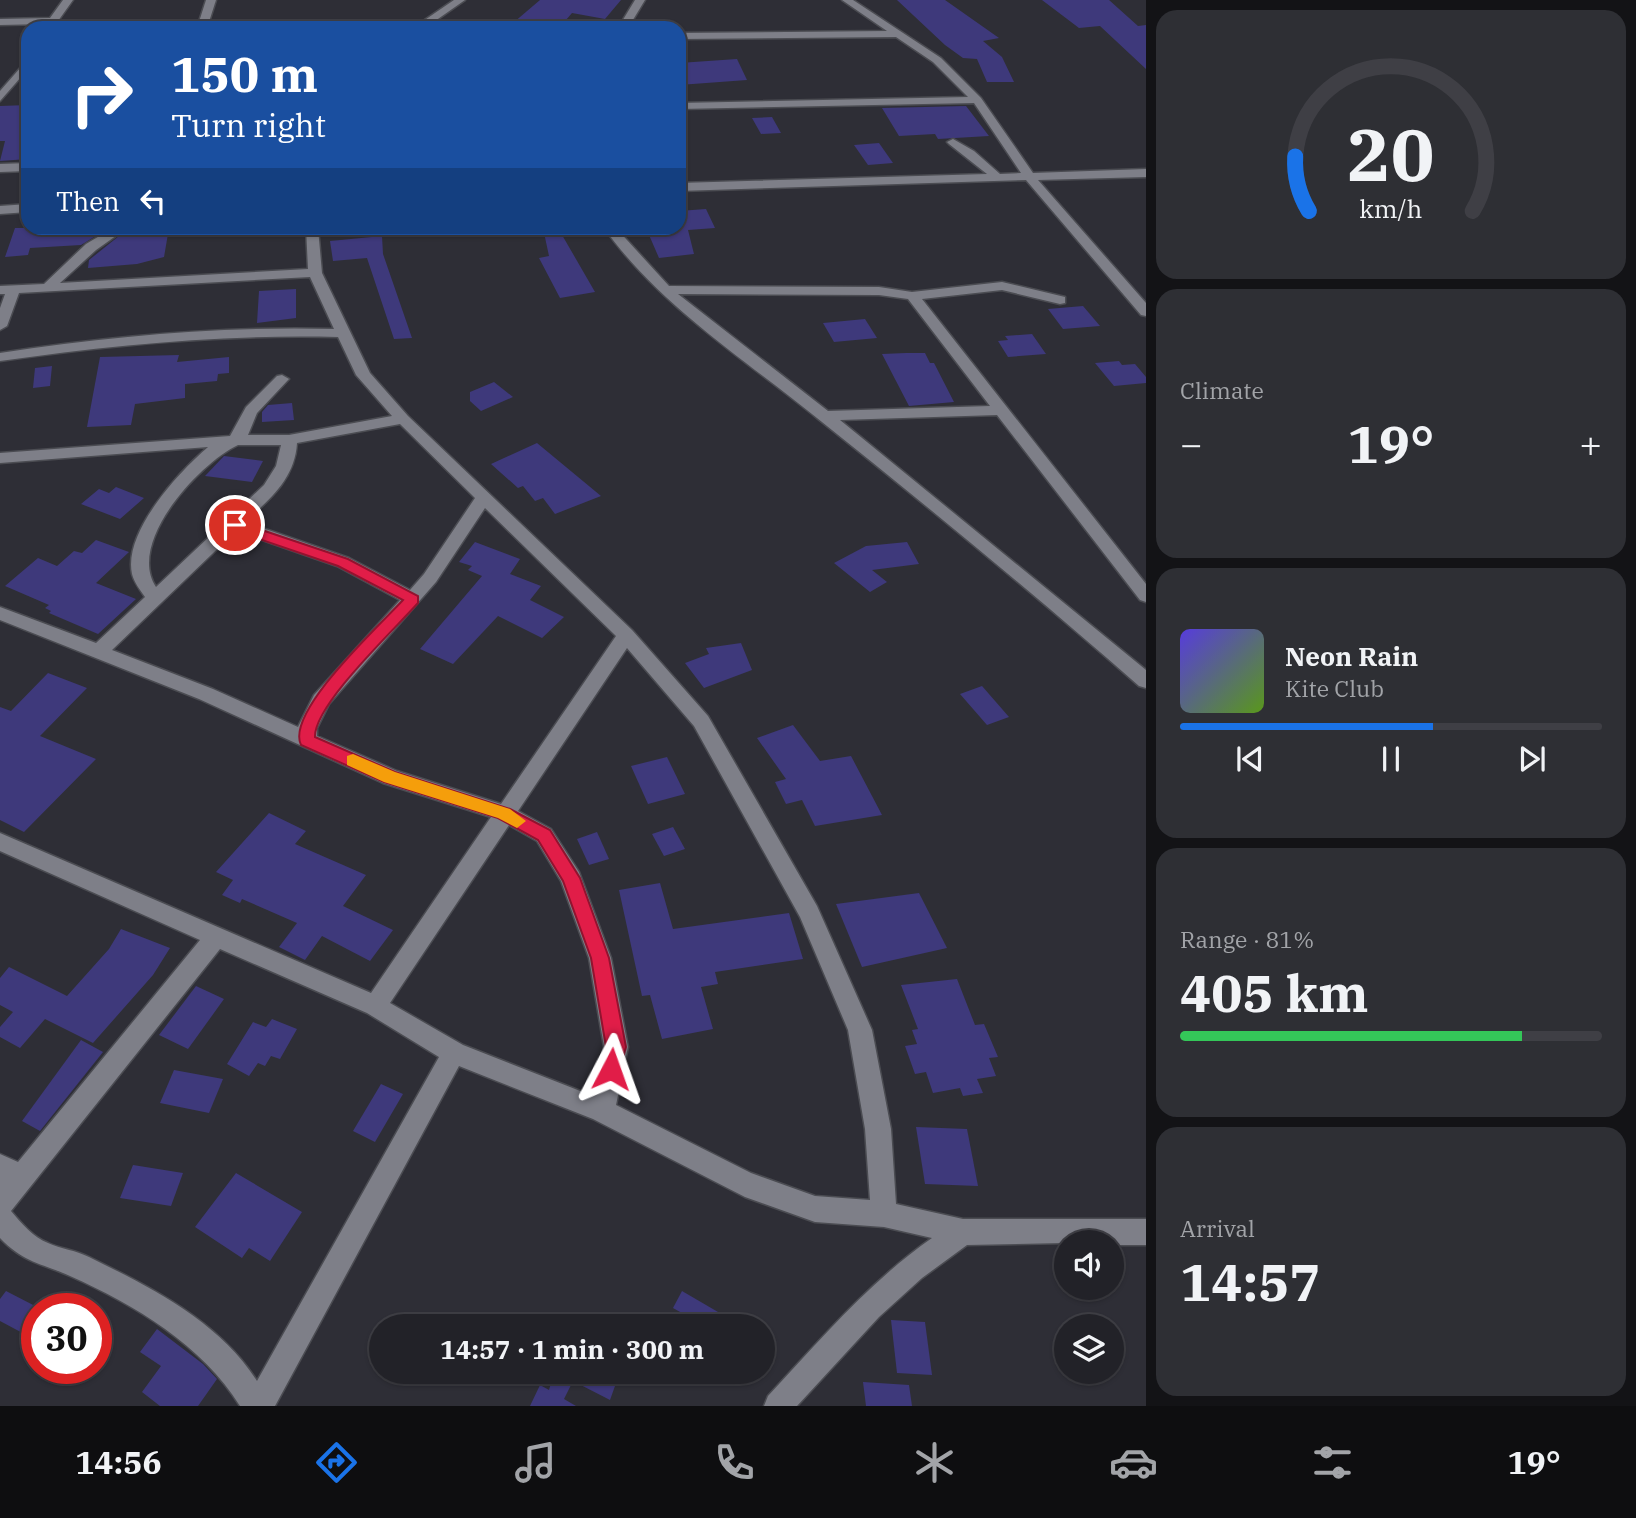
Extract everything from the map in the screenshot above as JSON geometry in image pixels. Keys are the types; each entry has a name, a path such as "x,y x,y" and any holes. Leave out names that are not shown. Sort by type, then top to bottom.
{"street":[{"path":"52,21 68,0"},
{"path":"204,21 211,0"},
{"path":"428,21 460,0"},
{"path":"627,21 640,0"},
{"path":"847,0 937,60 977,100 1031,178 1146,312"},
{"path":"0,22 21,23"},
{"path":"686,36 899,34"},
{"path":"0,72 21,68"},
{"path":"0,98 21,72"},
{"path":"686,106 977,100"},
{"path":"953,142 997,177"},
{"path":"0,168 21,167"},
{"path":"686,187 1146,173"},
{"path":"0,210 21,208"},
{"path":"48,287 91,247 110,235"},
{"path":"312,235 315,274 363,375 403,419 626,635 701,721 809,913 860,1030 877,1129 884,1214"},
{"path":"615,235 623,247 667,290 1040,590 1146,681"},
{"path":"0,326 7,289 315,274"},
{"path":"667,290 879,291 912,296 1002,286 1060,300"},
{"path":"912,296 1146,596"},
{"path":"0,357 111,343 239,334 342,333"},
{"path":"155,599 141,578 139,567 145,537 189,471 217,448 242,434 251,410 265,401 282,379"},
{"path":"825,416 1000,410"},
{"path":"0,458 235,440 289,440 403,419"},
{"path":"97,653 235,525 282,474 289,456 289,440"},
{"path":"307,741 307,728 321,700 430,578 483,498"},
{"path":"235,525 343,562 412,599"},
{"path":"0,613 206,694 390,777 504,813 544,835 571,878 600,958 616,1047 602,1111"},
{"path":"375,1006 626,635"},
{"path":"0,842 375,1006 454,1053 602,1111 745,1184 815,1209 884,1214 964,1232 1146,1232"},
{"path":"0,1204 10,1172 215,938"},
{"path":"0,1219 17,1238 44,1256 71,1262 166,1314 231,1366 258,1406 454,1053"},
{"path":"778,1406 869,1307 912,1268 964,1232"}],"building":[{"path":"540,0 621,0 605,19 572,13 565,21 515,21"},
{"path":"897,0 945,0 999,38 983,41 1002,57 1014,82 987,82 977,59 963,58 945,45"},
{"path":"1042,0 1109,0 1138,26 1146,25 1146,69 1100,26 1079,28"},
{"path":"737,59 747,80 686,84 686,63"},
{"path":"21,105 21,160 0,161 5,141 0,141 0,106"},
{"path":"966,106 989,136 938,139 935,134 899,136 882,108"},
{"path":"772,117 781,133 761,134 752,118"},
{"path":"879,143 893,163 868,165 854,145"},
{"path":"706,209 715,228 688,230 694,254 659,258 649,235 686,235 686,210"},
{"path":"15,228 21,228 21,235 97,235 81,245 30,248 28,255 5,257"},
{"path":"120,235 168,235 164,257 137,264 88,268 89,260"},
{"path":"544,235 562,235 595,292 560,298 539,258 549,256"},
{"path":"382,236 383,254 412,338 394,339 367,258 333,261 330,241"},
{"path":"296,289 296,318 257,323 259,291"},
{"path":"1083,306 1100,326 1063,329 1048,309"},
{"path":"865,319 877,338 834,342 823,323"},
{"path":"1032,334 1046,354 1008,357 998,341 1008,340 1005,336"},
{"path":"925,353 930,363 934,363 954,402 909,406 882,354"},
{"path":"179,355 177,362 229,357 229,373 218,374 217,381 185,384 185,398 135,404 131,425 87,427 100,357"},
{"path":"1119,361 1122,365 1135,364 1146,377 1146,383 1114,386 1095,363"},
{"path":"52,366 50,386 33,388 35,368"},
{"path":"494,382 513,397 481,411 470,401 470,392"},
{"path":"292,403 294,420 262,422 262,412 268,405"},
{"path":"537,443 601,496 555,514 543,498 535,501 523,486 518,488 491,464"},
{"path":"224,456 263,461 252,482 205,476"},
{"path":"116,487 144,498 120,519 81,504 99,489 109,493"},
{"path":"96,540 129,552 96,583 136,599 98,634 49,613 51,611 45,608 49,605 5,586 38,558 57,566 74,551 82,553"},
{"path":"475,542 520,559 510,574 541,586 530,600 564,617 542,638 498,616 453,664 420,649 482,576 468,570 472,566 459,562"},
{"path":"907,542 919,564 872,570 887,582 870,592 834,563 866,546"},
{"path":"741,643 752,670 704,688 685,663 709,654 706,648"},
{"path":"48,673 87,688 40,736 96,759 24,832 0,820 0,707 11,711"},
{"path":"982,686 1009,717 987,725 960,694"},
{"path":"793,725 820,761 851,756 882,815 815,826 802,800 786,804 775,782 786,779 757,738"},
{"path":"667,757 685,794 648,804 631,766"},
{"path":"269,813 306,831 295,844 366,875 343,906 393,930 370,961 322,936 305,960 279,947 297,923 242,899 240,903 222,895 233,880 216,872"},
{"path":"673,827 685,849 664,856 652,834"},
{"path":"597,832 609,859 589,865 577,839"},
{"path":"660,883 673,929 789,913 803,959 715,972 718,984 701,987 713,1029 662,1039 650,995 642,996 619,890"},
{"path":"919,893 947,948 862,967 836,904"},
{"path":"121,929 170,948 153,975 93,1043 45,1019 20,1048 0,1037 0,1027 13,1012 0,1005 0,978 9,967 67,996 109,949"},
{"path":"957,979 975,1025 984,1024 998,1057 989,1058 996,1076 977,1079 983,1093 963,1096 960,1088 933,1093 926,1072 915,1074 905,1046 917,1044 912,1030 918,1029 901,985"},
{"path":"196,986 224,999 188,1049 159,1035"},
{"path":"272,1019 297,1029 280,1059 271,1056 265,1066 258,1063 249,1076 227,1064 253,1022 266,1027"},
{"path":"81,1040 103,1052 40,1131 22,1121"},
{"path":"174,1070 223,1079 209,1113 160,1103"},
{"path":"381,1084 403,1094 375,1142 353,1131"},
{"path":"916,1127 967,1129 978,1186 925,1184"},
{"path":"133,1165 183,1173 171,1206 120,1198"},
{"path":"236,1173 302,1212 270,1261 249,1248 242,1258 195,1227"},
{"path":"6,1291 21,1299 21,1332 0,1321 0,1299"},
{"path":"682,1291 721,1314 684,1314 673,1308"},
{"path":"891,1320 925,1322 932,1375 897,1373"},
{"path":"157,1329 203,1364 217,1379 198,1406 160,1406 142,1392 161,1366 140,1352"},
{"path":"863,1382 909,1385 912,1406 866,1406"},
{"path":"551,1384 572,1384 564,1399 576,1406 530,1406 540,1385 549,1390"},
{"path":"579,1384 616,1384 610,1400"}],"slow traffic":[{"path":"353,761 390,777 504,813 517,821"}],"route":[{"path":"235,525 343,562 412,599 321,700 307,728 307,741 390,777 504,813 544,835 571,878 600,958 616,1047 611,1069"}]}
